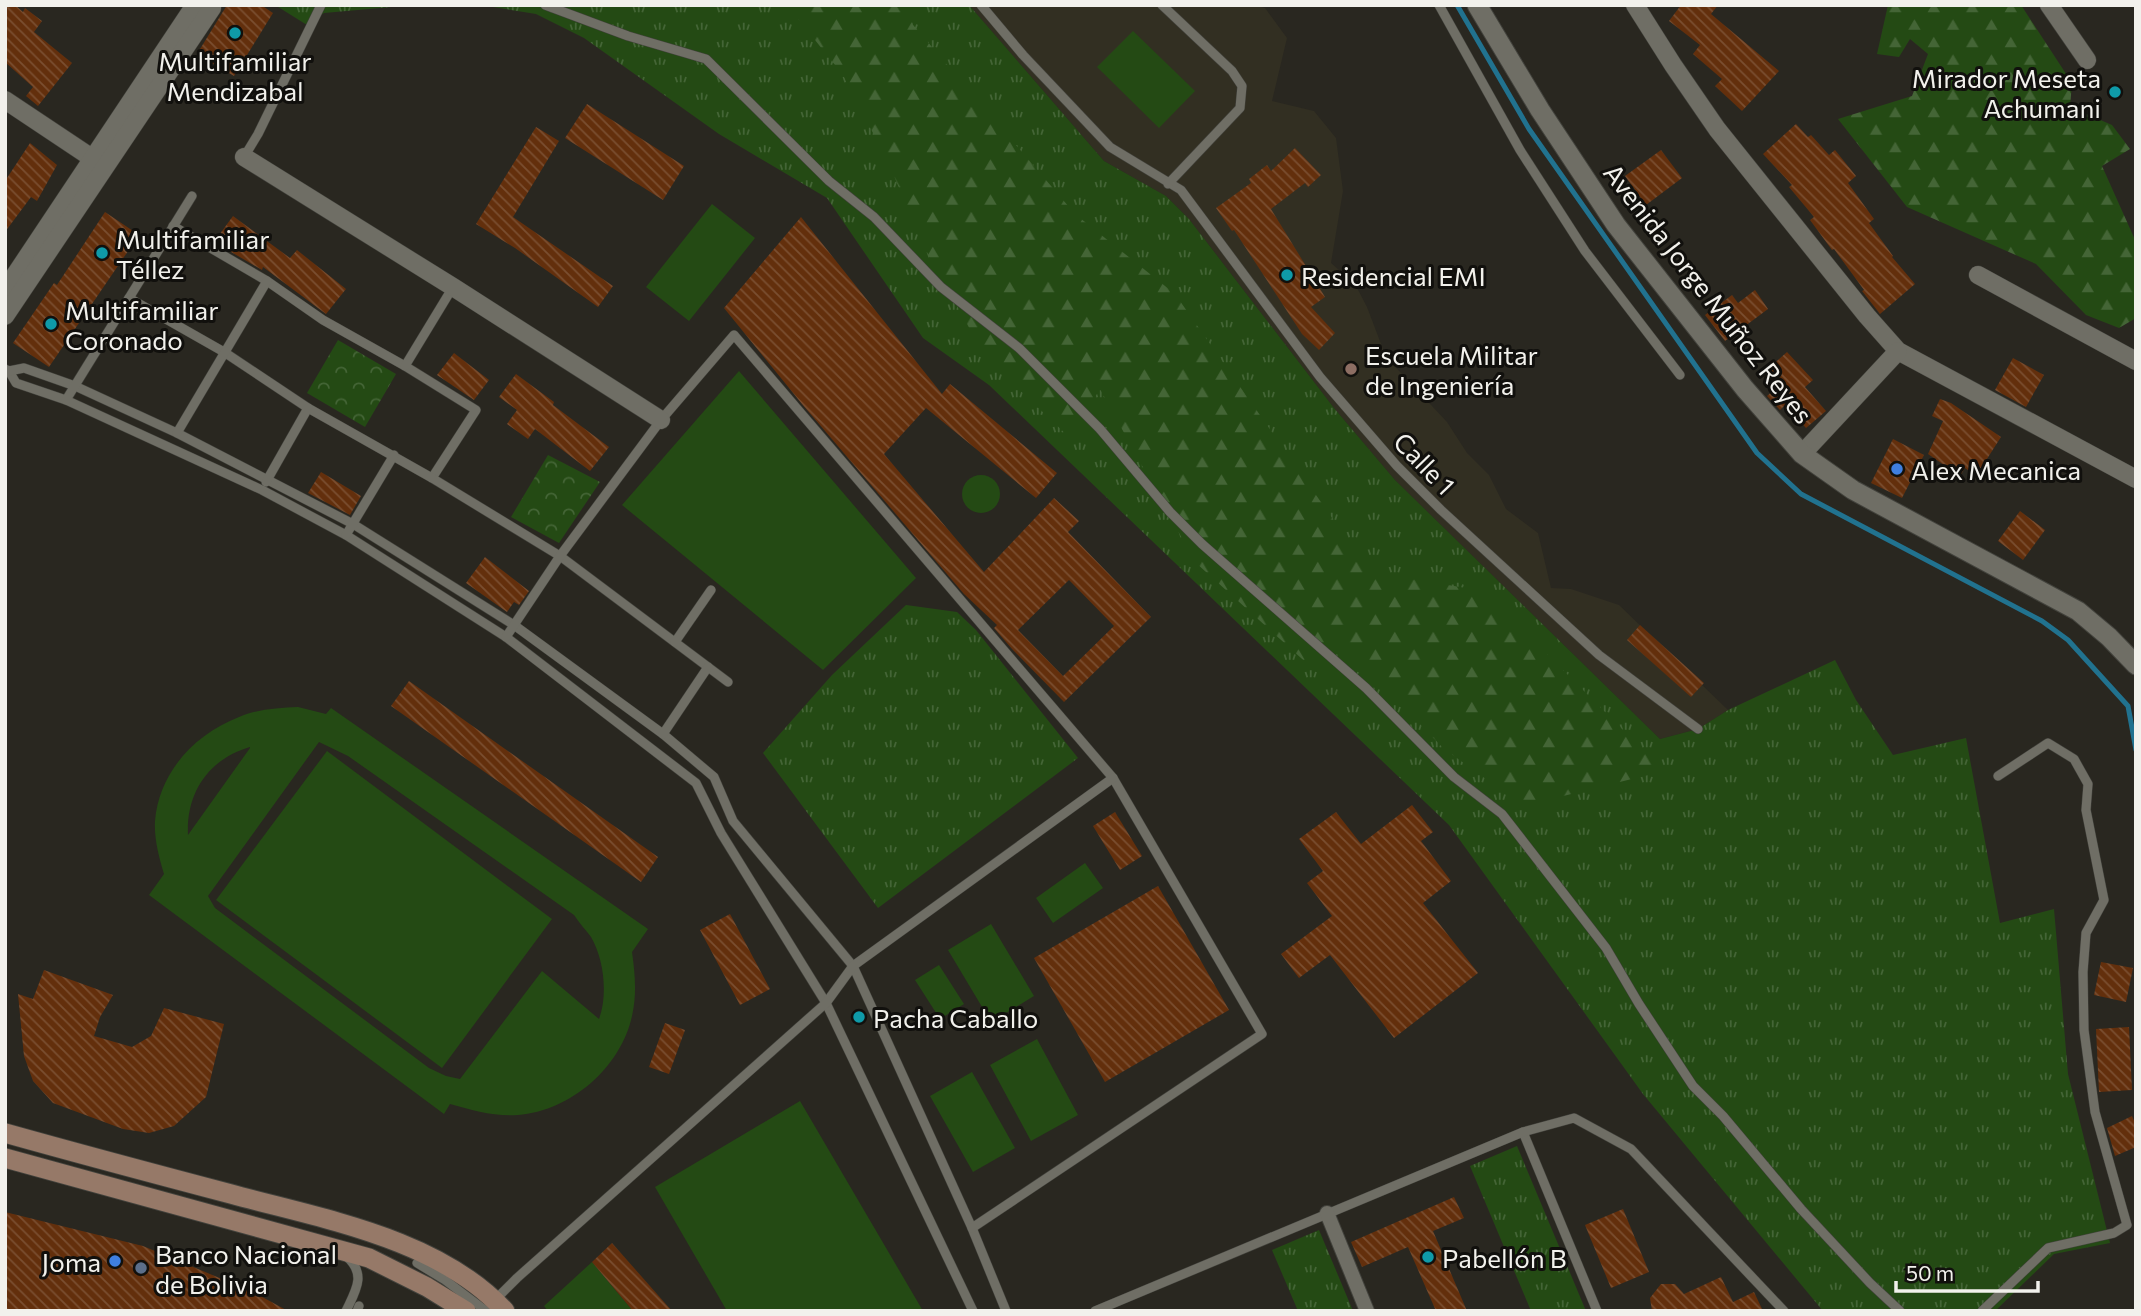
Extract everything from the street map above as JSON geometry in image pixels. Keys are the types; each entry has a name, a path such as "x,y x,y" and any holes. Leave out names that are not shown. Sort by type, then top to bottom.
{"main road":[{"path":"5,1133 406,1245 439,1260 495,1307"},
{"path":"5,1158 369,1258 452,1300 466,1311"}],"street":[{"name":"Avenida Jorge Muñoz Reyes","path":"1477,5 1540,110 1616,225 1745,389 1802,454 1853,490 2078,611 2136,665"},
{"path":"1635,5 1717,129 1898,351 2136,479"},
{"path":"2049,5 2087,60"},
{"path":"5,316 62,218 206,6"},
{"path":"5,100 99,162"},
{"path":"244,157 453,286 661,420"},
{"path":"5,290 62,218"},
{"path":"1978,275 2136,361"},
{"path":"1802,454 1898,351"},
{"path":"1327,1213 1367,1311"}],"lane":[{"path":"244,157 321,5"},
{"path":"545,5 628,36 706,60 829,181 874,217 941,288 1019,348 1100,429 1170,512 1202,544 1366,688 1454,778 1502,814 1606,948 1693,1086 1723,1116 1801,1209 1900,1311"},
{"name":"Calle 1","path":"981,5 1023,55 1110,147 1181,190 1320,377 1397,466 1599,655 1698,729"},
{"path":"1161,5 1232,71 1242,86 1240,108 1168,184"},
{"path":"1439,5 1520,150 1585,251 1680,375"},
{"path":"66,400 192,196"},
{"path":"173,226 476,411 432,478"},
{"path":"177,433 267,281"},
{"path":"405,366 453,286"},
{"path":"129,298 224,352 308,408 394,455 560,556 729,682"},
{"path":"506,637 560,556 661,420 734,335 1112,778 1262,1034 972,1228"},
{"path":"973,1311 826,1003 721,833 696,783 506,637 346,535 262,490 66,400 16,383 7,370 24,368 75,386 177,433 353,524 514,625 663,734 714,776 733,821 853,966 972,1228 1006,1311"},
{"path":"262,490 308,408"},
{"path":"346,535 394,455"},
{"path":"675,642 711,590"},
{"path":"663,734 708,667"},
{"path":"1982,1311 2048,1248 2114,1233 2127,1225 2095,1112 2084,1030 2083,972 2086,933 2104,900 2086,810 2088,784 2074,759 2048,743 1998,776"},
{"path":"416,1263 495,1307 517,1278 826,1003 853,966 1112,778"},
{"path":"1095,1311 1523,1132 1574,1118 1631,1149 1784,1311"},
{"path":"1523,1132 1597,1311"},
{"path":"337,1249 355,1265 359,1278 346,1311"}],"shaded area":[{"name":"Escuela Militar de Ingeniería","path":"969,5 1255,5 1265,8 1287,38 1272,101 1314,111 1336,138 1343,191 1331,263 1355,284 1386,357 1447,422 1467,453 1489,475 1506,509 1538,533 1551,588 1571,589 1619,605 1728,710 1698,729 1660,739 1395,480 1334,408 1189,219 1166,196 1104,161"}],"green space":[{"path":"275,5 414,5 324,13 307,25"},
{"path":"481,5 969,5 1104,161 1166,196 1189,219 1334,408 1395,480 1660,739 1698,729 1728,710 1835,660 1856,700 1893,755 1966,738 2000,923 2054,909 2068,1074 2110,1243 2054,1254 1995,1311 1823,1311 1643,1094 1449,825 989,385 923,338 827,198 719,134 584,38 536,14"},
{"path":"787,5 896,5 1075,214 1175,294 1370,572 1484,591 1664,771 1523,806 1443,748 1339,640 1311,667 1195,562 1100,389 1070,438 986,358 923,245 889,164 843,75"},
{"path":"1888,5 2021,5 2072,83 2070,107 2112,125 2130,149 2102,166 2136,242 2136,318 2119,328 2086,315 2036,264 1907,207 1838,119 1912,96 1928,54 1910,39 1899,57 1877,54"},
{"path":"1133,31 1195,91 1159,128 1097,67"},
{"path":"712,204 755,238 689,321 646,287"},
{"path":"338,340 396,374 365,427 307,393"},
{"path":"739,371 916,578 823,670 622,505"},
{"path":"548,455 600,482 559,543 511,517"},
{"path":"981,475 995,480 1000,494 995,508 981,513 967,508 962,494 967,480"},
{"path":"906,605 957,612 976,630 1078,758 878,908 763,753 832,675"},
{"path":"298,707 326,714 331,708 648,929 632,952 635,1000 626,1035 605,1069 591,1083 557,1105 538,1112 501,1115 450,1104 444,1114 149,895 164,874 155,834 158,803 164,786 182,757 208,734 239,717 268,709","holes":["319,742 348,756 574,915 591,937 602,966 604,988 599,1019 542,971 460,1079 446,1076 429,1068 215,908 208,896","250,748 188,835 191,805 203,779 223,760"]},
{"path":"327,751 552,919 442,1068 216,900"},
{"path":"1085,863 1103,888 1053,923 1036,898"},
{"path":"991,924 1034,996 991,1022 948,950"},
{"path":"939,965 964,1004 940,1019 915,980"},
{"path":"1037,1039 1078,1115 1031,1141 990,1065"},
{"path":"972,1072 1015,1148 973,1172 930,1096"},
{"path":"800,1101 923,1311 727,1311 655,1187"},
{"path":"1517,1146 1586,1311 1531,1311 1470,1166"},
{"path":"1319,1230 1353,1311 1298,1311 1272,1250"},
{"path":"592,1262 633,1311 548,1311 544,1306"}],"building":[{"path":"5,5 15,5 23,12 25,8 42,21 34,32 72,63 38,106 26,96 33,87 5,62"},
{"name":"Multifamiliar Mendizabal","path":"227,5 261,5 273,13 234,76 197,54"},
{"path":"1681,5 1718,5 1711,14 1779,71 1742,111 1715,86 1722,79 1693,54 1700,45 1669,21"},
{"path":"587,104 684,166 663,200 565,138"},
{"path":"1796,124 1808,137 1811,135 1829,155 1835,150 1856,176 1848,183 1874,219 1869,223 1892,257 1915,284 1880,314 1810,220 1814,217 1789,187 1792,185 1763,154"},
{"path":"536,127 559,141 513,217 613,286 598,307 476,224"},
{"path":"30,143 57,165 37,201 31,197 5,232 5,181"},
{"path":"1295,148 1321,175 1308,187 1305,183 1271,209 1325,297 1311,307 1335,333 1319,350 1302,334 1234,230 1232,231 1216,208 1251,183 1249,179 1267,165 1271,171"},
{"path":"1661,150 1682,178 1646,205 1625,176"},
{"path":"105,212 139,235 49,367 13,343 54,283 57,285"},
{"path":"233,216 290,258 297,250 346,289 326,314 263,267 262,270 214,242"},
{"path":"801,217 942,394 950,384 1057,473 1036,498 926,408 884,454 984,572 1054,498 1079,521 1068,532 1151,617 1064,702 1012,649 994,628 997,625 964,594 724,308","holes":["1069,580 1114,626 1063,676 1018,630"]},
{"path":"1755,290 1768,309 1725,341 1705,315 1732,295 1738,303"},
{"path":"1787,352 1813,380 1805,387 1826,411 1806,428 1785,405 1780,410 1767,396 1775,389 1762,374"},
{"path":"454,353 489,380 474,400 437,375"},
{"path":"2013,358 2044,375 2026,407 1995,390"},
{"path":"516,374 609,447 590,471 535,429 528,439 507,424 517,410 499,397"},
{"path":"1940,399 1951,403 2001,437 1976,476 1965,468 1960,476 1928,454 1943,421 1932,416"},
{"name":"Alex Mecanica","path":"1893,439 1924,455 1902,498 1871,483"},
{"path":"321,472 361,496 350,515 308,493"},
{"path":"2020,511 2045,530 2023,560 1998,541"},
{"path":"485,557 529,591 519,605 514,602 507,612 466,583"},
{"path":"1640,625 1704,683 1691,697 1627,640"},
{"path":"409,681 658,857 641,882 391,706"},
{"path":"1412,805 1433,832 1421,841 1451,881 1423,903 1478,973 1394,1038 1330,955 1299,978 1281,954 1332,916 1307,883 1323,871 1299,839 1336,812 1361,844"},
{"path":"1115,812 1142,856 1120,870 1093,826"},
{"path":"1158,886 1229,1010 1105,1082 1034,958"},
{"path":"730,914 770,989 740,1005 700,930"},
{"path":"2101,962 2133,968 2126,1002 2094,995"},
{"path":"44,970 113,995 100,1017 94,1036 132,1047 151,1036 164,1008 224,1024 206,1097 174,1126 149,1133 123,1129 53,1103 33,1081 24,1056 18,994 33,999"},
{"path":"665,1023 685,1030 669,1074 649,1067"},
{"path":"2129,1027 2132,1090 2099,1092 2096,1029"},
{"path":"2132,1116 2136,1125 2136,1147 2115,1156 2107,1128"},
{"name":"Pabellón B","path":"1454,1197 1464,1218 1433,1231 1467,1311 1436,1311 1408,1247 1362,1267 1351,1242"},
{"path":"1623,1209 1649,1272 1611,1288 1585,1225"},
{"path":"5,1212 143,1246 253,1292 288,1311 5,1311"},
{"path":"612,1243 672,1311 633,1311 592,1262"},
{"path":"1721,1277 1733,1302 1754,1292 1763,1311 1652,1311 1650,1298 1661,1284 1675,1284 1684,1294"}],"waterway":[{"path":"1457,5 1529,129 1757,453 1801,494 2042,621 2068,640 2128,706 2136,750"}],"place":[{"name":"Multifamiliar Mendizabal","path":"235,33"},
{"name":"Mirador Meseta Achumani","path":"2115,92"},
{"name":"Multifamiliar Téllez","path":"102,253"},
{"name":"Residencial EMI","path":"1287,275"},
{"name":"Multifamiliar Coronado","path":"51,324"},
{"name":"Escuela Militar de Ingeniería","path":"1351,369"},
{"name":"Alex Mecanica","path":"1897,469"},
{"name":"Pacha Caballo","path":"859,1017"},
{"name":"Pabellón B","path":"1428,1257"},
{"name":"Joma","path":"115,1261"},
{"name":"Banco Nacional de Bolivia","path":"141,1268"}]}
